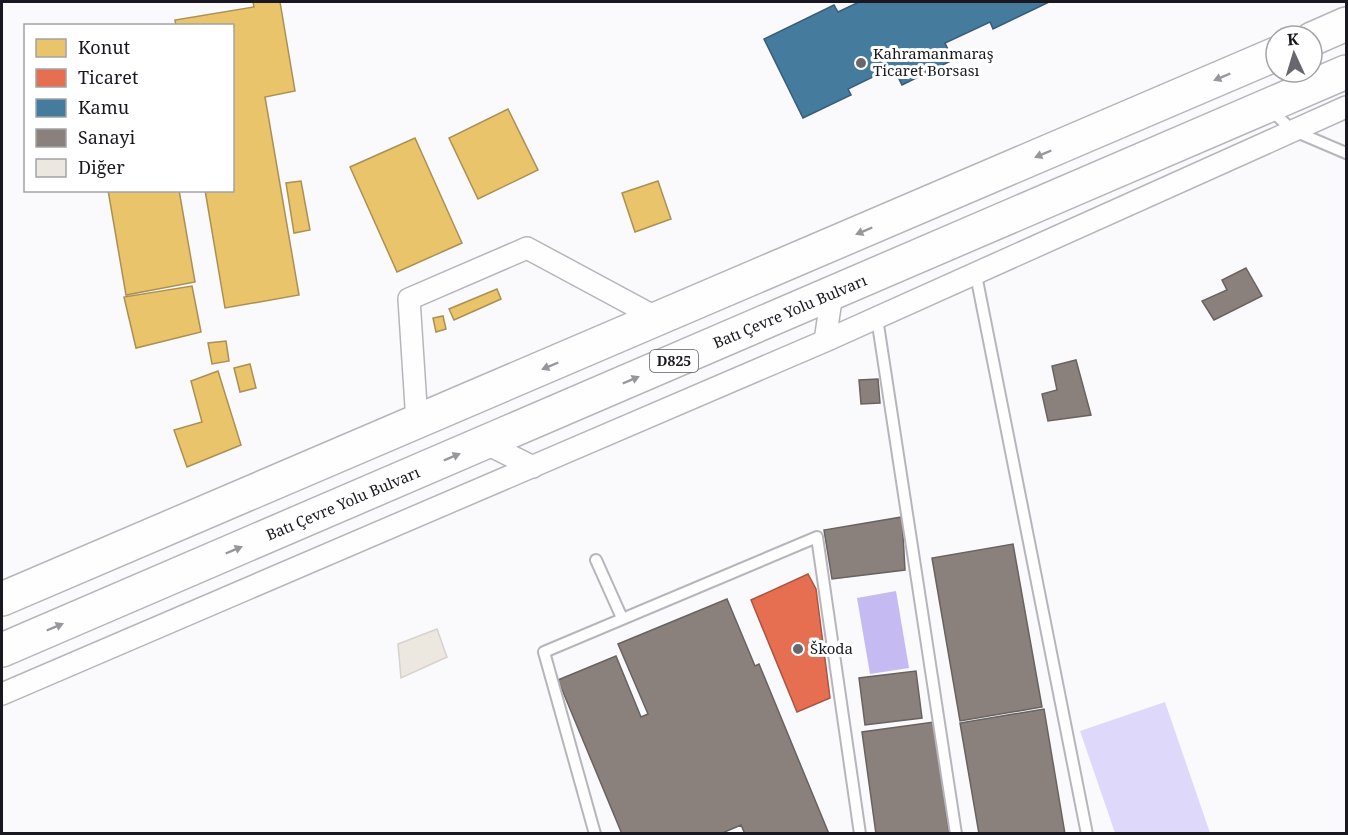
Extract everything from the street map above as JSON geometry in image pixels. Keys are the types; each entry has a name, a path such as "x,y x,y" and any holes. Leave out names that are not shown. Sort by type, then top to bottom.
{"highway":[{"path":"1324,34 1347,24"},
{"path":"2,599 1264,59"},
{"name":"Batı Çevre Yolu Bulvarı","path":"2,650 1347,72"}],"street":[{"path":"2,694 825,341 1347,107"},
{"path":"417,422 409,299 527,248 658,319"},
{"path":"825,341 832,293"},
{"path":"485,442 532,467"}],"lane":[{"path":"1268,106 1292,130 1347,153"},
{"path":"976,274 1087,834"},
{"path":"876,318 956,834"},
{"path":"595,834 544,652 816,537 860,834"},
{"path":"596,560 621,618"}],"shaded area":[{"path":"896,591 909,668 870,674 857,598"},
{"path":"1165,702 1210,833 1115,833 1080,731"}],"building: Konut":[{"path":"253,2 280,2 295,91 265,97 299,295 225,308 205,192 234,192 234,24 176,24 175,20 254,7"},
{"path":"508,109 538,170 478,199 449,138"},
{"path":"415,138 462,243 397,272 350,167"},
{"path":"301,181 310,230 294,233 286,183"},
{"path":"658,181 671,219 635,232 622,193"},
{"path":"108,192 179,192 195,282 126,295"},
{"path":"192,286 201,332 136,348 124,297"},
{"path":"497,289 501,299 454,320 449,309"},
{"path":"443,316 446,329 436,332 433,318"},
{"path":"226,341 229,361 212,364 208,343"},
{"path":"250,364 256,388 240,392 234,368"},
{"path":"218,371 241,445 187,467 174,430 202,422 191,381"}],"building: Ticaret":[{"name":"Škoda","path":"808,574 816,589 830,698 797,712 751,600"}],"building: Kamu":[{"name":"Kahramanmaraş Ticaret Borsası","path":"859,2 1049,2 993,29 990,22 945,43 953,60 902,85 893,67 848,89 851,95 803,118 764,39 834,5 838,12"}],"building: Sanayi":[{"path":"1246,268 1262,296 1214,320 1202,301 1227,290 1222,280"},
{"path":"1076,360 1091,415 1048,421 1042,394 1057,390 1052,366"},
{"path":"878,379 880,403 861,404 859,380"},
{"path":"902,517 905,570 832,579 824,530"},
{"path":"1013,544 1042,707 960,721 932,558"},
{"path":"727,599 755,666 759,664 829,834 745,834 741,825 720,834 622,834 558,680 616,656 641,717 648,714 618,644"},
{"path":"916,671 922,718 865,725 859,678"},
{"path":"1044,709 1065,834 979,834 960,723"},
{"path":"934,722 949,834 876,834 862,732"}],"building: Diğer":[{"path":"437,629 447,657 401,678 398,644"}],"place":[{"name":"Kahramanmaraş Ticaret Borsası","path":"861,63"},
{"name":"Škoda","path":"798,649"}]}
